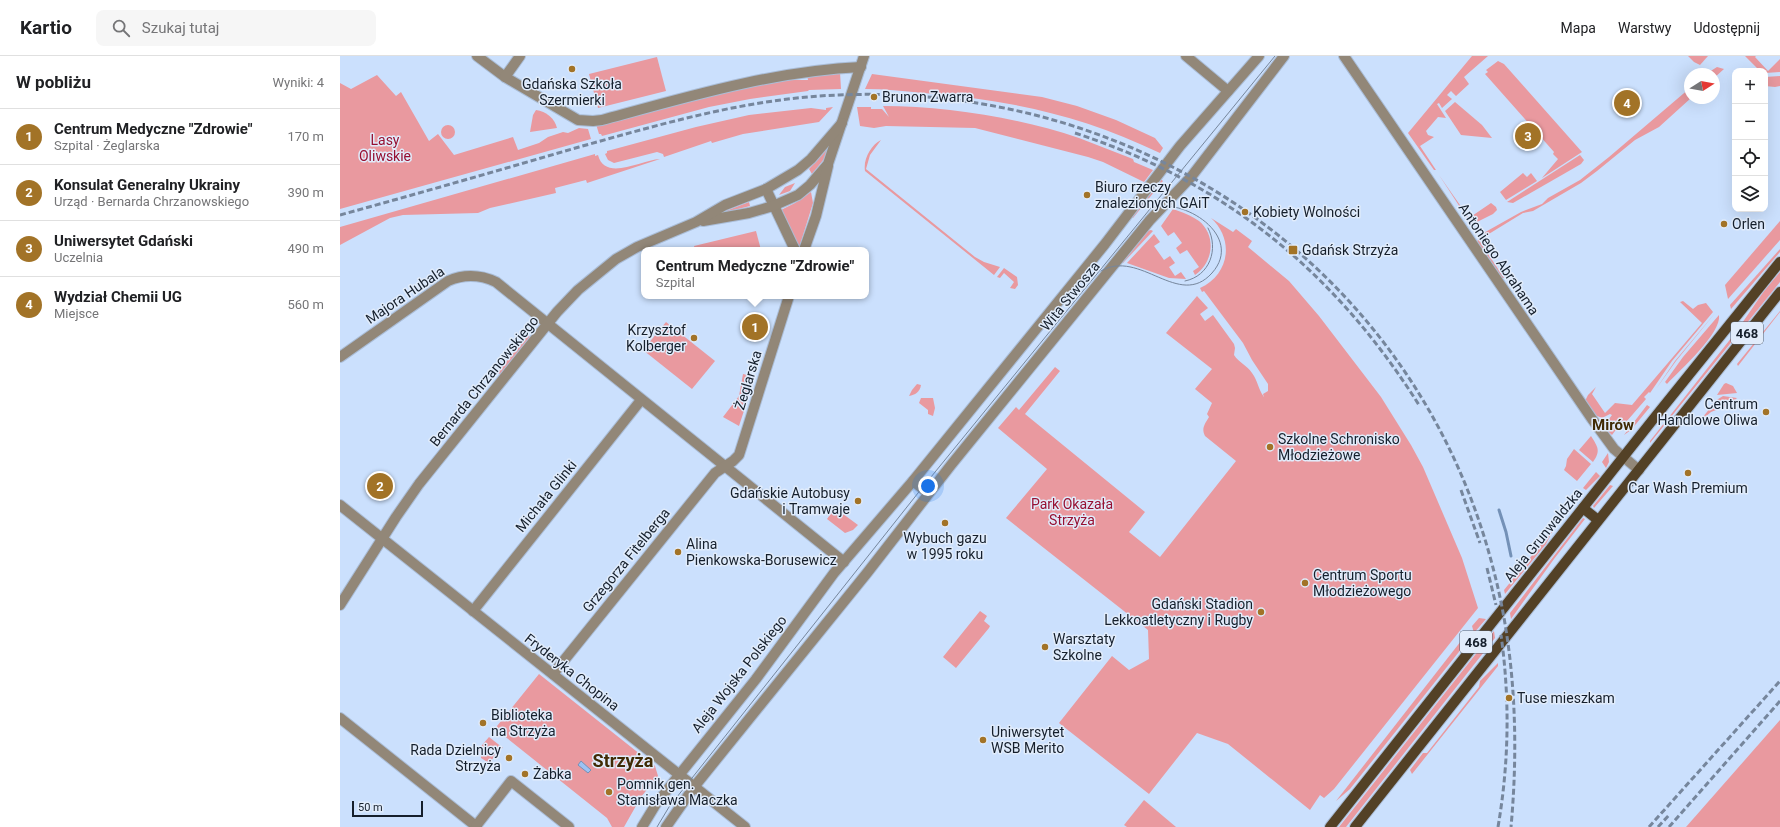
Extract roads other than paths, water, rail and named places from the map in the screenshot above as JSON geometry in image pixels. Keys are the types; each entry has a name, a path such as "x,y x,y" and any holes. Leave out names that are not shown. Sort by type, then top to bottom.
{"main road":[{"name":"Aleja Grunwaldzka","path":"1330,827 1780,262"},
{"name":"468","path":"1355,827 1780,292"},
{"path":"1583,508 1598,520"}],"street":[{"path":"477,56 505,76 578,120 593,121 717,89 797,74 861,67"},
{"path":"505,76 520,56"},
{"path":"842,123 864,56"},
{"path":"1186,56 1228,91"},
{"name":"Wita Stwosza","path":"862,541 913,481 1105,244 1180,146 1259,56"},
{"name":"Wita Stwosza","path":"694,787 928,493 1150,220 1191,177 1284,56"},
{"name":"Antoniego Abrahama","path":"1344,56 1576,398 1612,447 1623,458 1639,470"},
{"name":"Bernarda Chrzanowskiego","path":"696,222 749,213 773,206 798,195 810,185 828,164 842,123"},
{"name":"Bernarda Chrzanowskiego","path":"340,605 382,538 419,484 548,324 578,290 616,259 637,247 696,222 725,205 766,189 798,170 811,159 842,123"},
{"path":"805,247 816,216 828,164"},
{"path":"798,170 820,197"},
{"path":"766,189 794,247"},
{"name":"Majora Hubala","path":"340,357 448,281 464,276 477,276 496,282 844,562"},
{"name":"Żeglarska","path":"724,466 737,457 741,451 788,299"},
{"name":"Michała Glinki","path":"473,611 641,400"},
{"name":"Grzegorza Fitelberga","path":"553,674 700,491 715,473 724,466"},
{"path":"913,481 928,493"},
{"name":"Fryderyka Chopina","path":"340,505 745,827"},
{"name":"Aleja Wojska Polskiego","path":"642,827 656,804 679,774 756,679 818,595 862,541"},
{"path":"340,718 476,826 511,781 569,827"},
{"path":"666,827 694,787"}],"water":[{"path":"581,761 591,770 588,773 578,765"}],"waterway":[{"path":"1499,510 1506,532 1511,556"}],"tram line":[{"path":"657,827 669,807 922,488 1275,56"},
{"path":"1101,271 1116,266 1130,267 1145,271 1173,283 1186,285 1199,283 1212,273 1220,259 1221,246 1216,233 1206,222 1193,214 1178,208 1163,206 1150,208"},
{"path":"1185,281 1201,274 1210,260 1213,244 1208,228"}],"railway":[{"path":"340,215 643,129 740,106 806,97 839,95 951,99 1057,121 1158,160 1250,214 1331,282 1400,364 1454,458 1492,564 1506,629 1515,728 1515,761 1511,827"},
{"path":"1075,133 1129,153 1180,177 1228,206 1272,238 1313,273 1351,313 1386,357 1419,405"},
{"path":"1461,490 1480,543"},
{"path":"1487,568 1496,605"},
{"path":"1498,827 1502,803 1507,731 1506,683 1501,635"},
{"path":"1649,827 1780,681"},
{"path":"1669,827 1780,701"},
{"path":"1658,827 1670,814"}],"place":[{"name":"Gdańska Szkoła Szermierki","path":"572,69"},
{"name":"Brunon Zwarra","path":"874,97"},
{"name":"Wydział Chemii UG","path":"1627,103"},
{"name":"Uniwersytet Gdański","path":"1528,136"},
{"name":"Biuro rzeczy znalezionych GAiT","path":"1087,195"},
{"name":"Kobiety Wolności","path":"1245,212"},
{"name":"Orlen","path":"1724,224"},
{"name":"Gdańsk Strzyża","path":"1293,250"},
{"name":"Centrum Medyczne \"Zdrowie\"","path":"755,327"},
{"name":"Krzysztof Kolberger","path":"694,338"},
{"name":"Centrum Handlowe Oliwa","path":"1766,412"},
{"name":"Szkolne Schronisko Młodzieżowe","path":"1270,447"},
{"name":"Car Wash Premium","path":"1688,473"},
{"name":"Konsulat Generalny Ukrainy","path":"380,486"},
{"name":"Gdańskie Autobusy i Tramwaje","path":"858,501"},
{"name":"Wybuch gazu w 1995 roku","path":"945,523"},
{"name":"Alina Pienkowska-Borusewicz","path":"678,552"},
{"name":"Centrum Sportu Młodzieżowego","path":"1305,583"},
{"name":"Gdański Stadion Lekkoatletyczny i Rugby","path":"1261,612"},
{"name":"Warsztaty Szkolne","path":"1045,647"},
{"name":"Tuse mieszkam","path":"1509,698"},
{"name":"Biblioteka na Strzyża","path":"483,723"},
{"name":"Uniwersytet WSB Merito","path":"983,740"},
{"name":"Rada Dzielnicy Strzyża","path":"509,758"},
{"name":"Żabka","path":"525,774"},
{"name":"Pomnik gen. Stanisława Maczka","path":"609,792"}],"district":[{"name":"Mirów","path":"1613,425"},
{"name":"Strzyża","path":"623,761"}],"park label":[{"name":"Lasy Oliwskie","path":"385,148"},
{"name":"Park Okazała Strzyża","path":"1072,512"}]}
